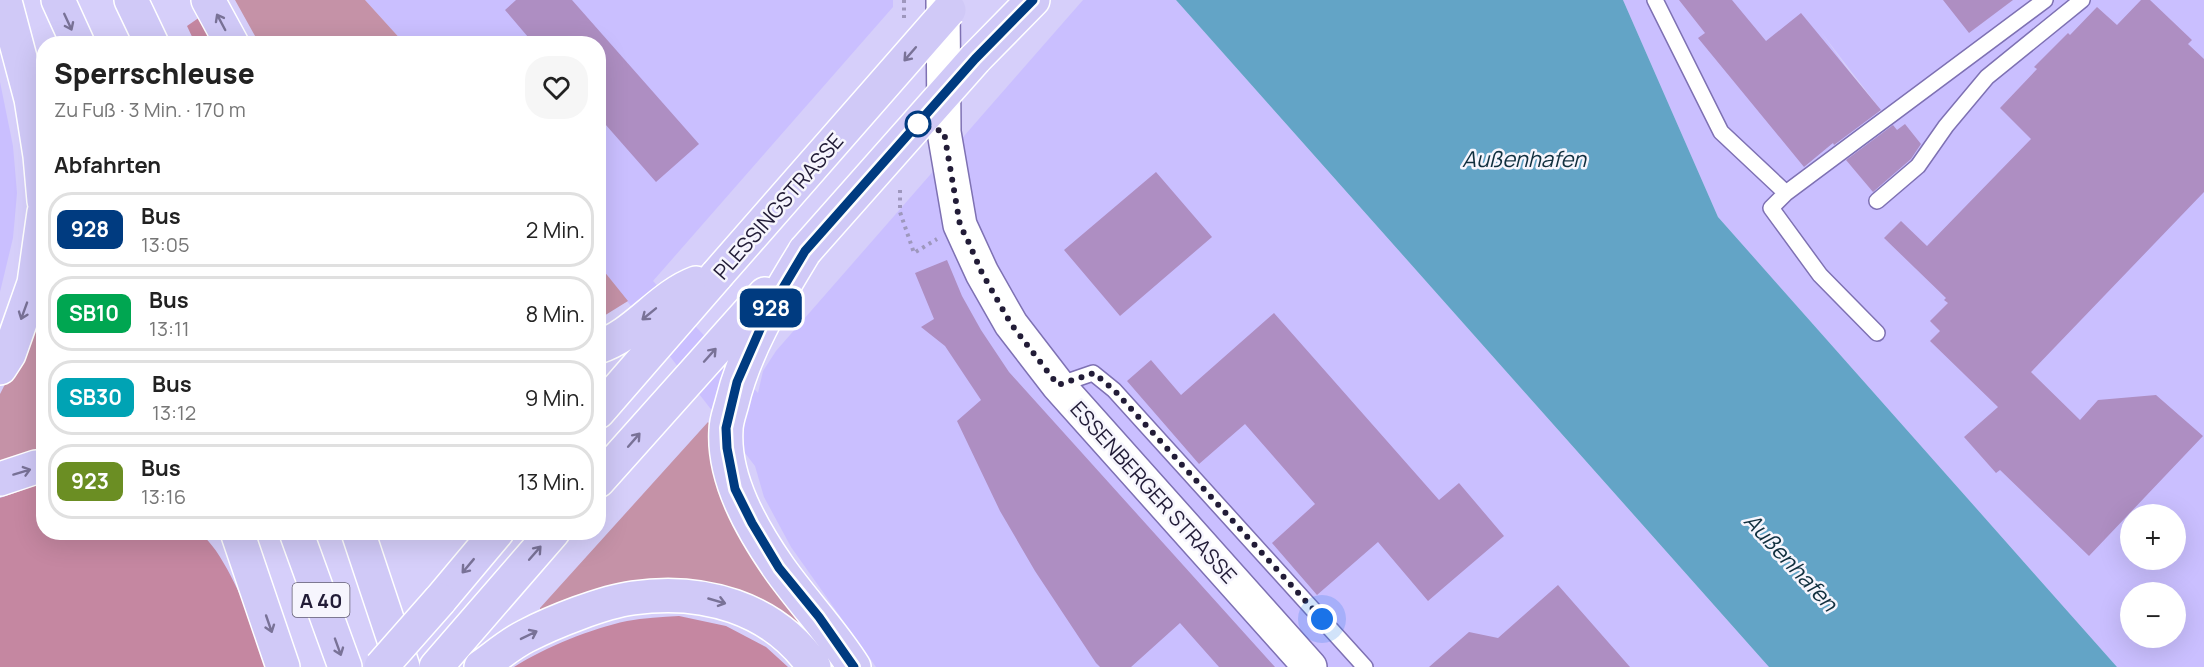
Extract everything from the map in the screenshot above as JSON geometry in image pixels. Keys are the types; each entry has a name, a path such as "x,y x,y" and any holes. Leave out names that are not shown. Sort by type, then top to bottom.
{"highway":[{"path":"58,0 74,36"},
{"path":"131,0 148,36"},
{"path":"208,0 228,36"},
{"name":"PLESSINGSTRASSE","path":"606,403 957,0"},
{"path":"606,472 975,59 1022,0"},
{"path":"975,59 1033,0"},
{"path":"5,3 36,62"},
{"path":"5,3 31,99 36,131"},
{"path":"805,251 765,318 737,382 726,428 727,448 735,489 752,523 779,568 819,617 854,667"},
{"path":"0,368 9,354 34,283 36,269"},
{"path":"606,345 621,337 680,289 717,275"},
{"path":"0,479 36,467"},
{"path":"222,540 254,582"},
{"path":"240,540 283,667"},
{"name":"A 40","path":"299,540 345,667"},
{"path":"362,540 431,667"},
{"name":"A 40","path":"362,540 403,667"},
{"path":"381,667 490,540"},
{"path":"446,656 546,540"},
{"path":"481,667 525,636 595,607 632,598 670,596 711,598 752,613 783,633 814,667"}],"street":[{"name":"ESSENBERGER STRASSE","path":"943,0 944,132 960,225 982,273 1011,324 1058,385 1310,667"}],"lane":[{"path":"1655,0 1721,132 1786,193"},
{"path":"1877,333 1820,275 1771,208 1786,193 2045,0"},
{"path":"1877,201 1918,166 1946,126 1987,77 2082,0"},
{"path":"1058,385 1094,373 1114,390 1365,667"}],"shaded area":[{"path":"235,0 365,0 398,36 255,36"},
{"path":"365,0 893,0 893,7 653,281 758,393 763,371 776,351 1083,0 1176,0 1769,667 876,667 791,547 764,497 755,466 606,274 606,36 398,36"},
{"path":"1623,0 2204,0 2204,667 2117,667 1718,217","holes":["1821,32 1877,105 1887,123"]},
{"path":"200,17 210,36 192,36 187,26"},
{"path":"0,82 13,146 17,193 13,238 0,292"},
{"path":"606,274 628,301 606,315"},
{"path":"36,316 36,458 0,468 0,394 20,355"},
{"path":"708,422 830,654 824,656 761,604 540,618 540,608 601,540 606,540 606,535"},
{"path":"36,485 36,540 207,540 231,576 269,667 0,667 0,498"},
{"path":"679,616 726,626 766,647 788,667 514,667 554,646 613,624"}],"water":[{"name":"Außenhafen","path":"1176,0 1623,0 1718,217 2117,667 1769,667"}],"building":[{"path":"516,0 572,0 604,36 527,36 505,10"},
{"path":"1679,0 1732,0 1766,41 1801,13 1881,110 1834,145 1833,143 1804,167 1698,38 1705,33"},
{"path":"1943,0 2013,0 1969,33"},
{"path":"2141,0 2150,0 2192,40 2188,44 2204,59 2204,192 2031,372 2080,420 2098,400 2156,395 2203,436 2138,504 2120,504 2120,523 2089,556 2000,470 1996,473 1964,437 1998,407 1930,341 1940,331 1930,321 1948,303 1944,300 1946,298 1884,238 1901,221 1927,246 2031,139 2000,108 2037,69 2034,67 2097,7 2117,25"},
{"path":"606,39 699,144 656,182 606,125"},
{"path":"1905,124 1921,144 1911,159 1873,192 1846,160 1893,125 1897,130"},
{"path":"1156,172 1212,237 1120,316 1064,250"},
{"path":"947,260 962,296 1009,372 1275,667 1219,667 1180,623 1131,667 1100,667 1096,663 1035,571 1000,511 957,421 981,400 945,346 921,327 934,319 915,273"},
{"path":"1274,313 1439,500 1459,483 1504,536 1428,601 1378,542 1317,595 1272,543 1315,504 1245,424 1199,464 1127,381 1151,360 1181,395"},
{"path":"1558,585 1630,667 1429,667 1469,632 1498,638"}],"bus line":[{"name":"928","path":"854,667 819,617 779,568 735,489 727,448 726,428 737,382 765,318 805,251 975,59 1033,0"}],"route":[{"path":"918,124 944,132 960,225 982,273 1011,324 1058,385 1094,373 1114,390 1322,619"}]}
